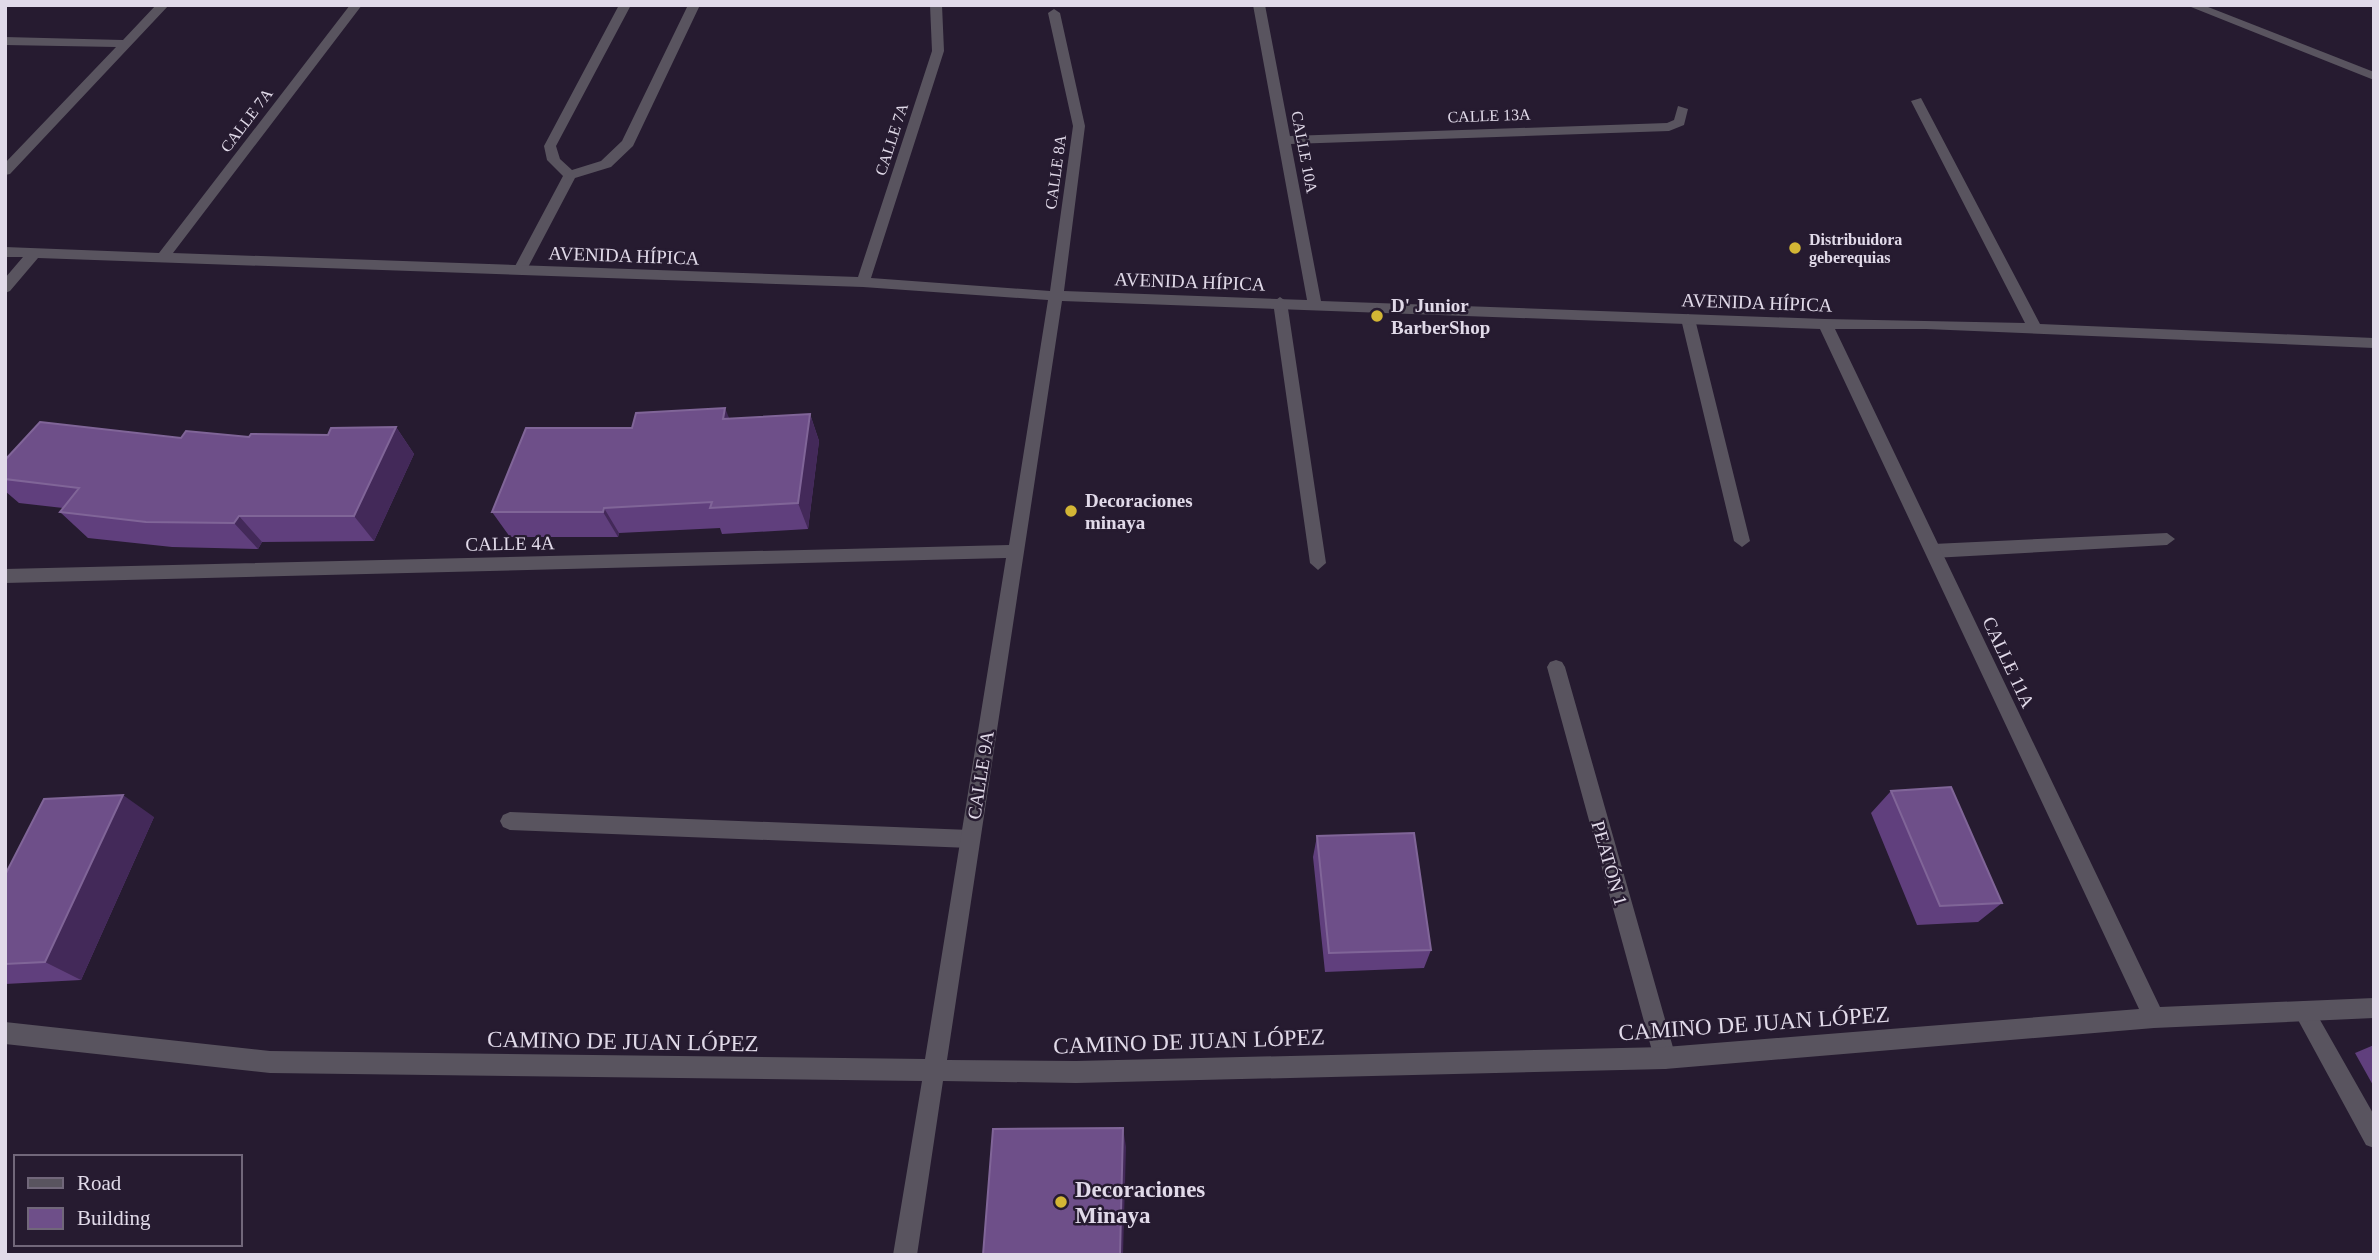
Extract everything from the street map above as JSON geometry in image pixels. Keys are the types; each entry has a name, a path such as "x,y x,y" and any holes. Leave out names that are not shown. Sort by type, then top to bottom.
{"street":[{"path":"5,171 11,158 163,5"},
{"name":"CALLE 7A","path":"164,256 356,5"},
{"path":"570,175 554,160 550,146 625,5"},
{"path":"520,270 570,175 607,164 628,143 694,5"},
{"name":"CALLE 7A","path":"863,282 938,51 936,5"},
{"name":"CALLE 10A","path":"1259,5 1315,305"},
{"path":"2192,5 2374,76"},
{"name":"CALLE 8A","path":"1054,13 1079,126 1056,296"},
{"path":"5,41 126,44"},
{"path":"1917,101 2035,328"},
{"name":"CALLE 13A","path":"1286,140 1669,127 1680,122 1682,108"},
{"name":"AVENIDA HÍPICA","path":"5,252 863,282 1056,296 1280,302 1825,324 2035,328 2374,343"},
{"path":"5,288 34,253"},
{"name":"CALLE 9A","path":"905,1255 1056,296"},
{"path":"1280,302 1318,563"},
{"path":"1688,319 1742,541"},
{"name":"CALLE 11A","path":"1825,324 2154,1018"},
{"path":"1933,551 2166,539"},
{"name":"CALLE 4A","path":"5,576 1016,551"},
{"name":"PEATÓN 1","path":"1556,667 1665,1058"},
{"path":"510,821 970,839"},
{"name":"CAMINO DE JUAN LÓPEZ","path":"5,1033 270,1062 1076,1072 1665,1058 2154,1018 2374,1008"},
{"path":"2304,1011 2374,1137"}],"building":[{"path":"725,408 723,419 810,414 798,503 710,508 712,502 604,508 603,512 492,512 526,428 632,428 636,413"},
{"path":"40,422 181,438 186,431 249,437 251,434 328,435 331,428 396,427 354,516 239,516 234,523 146,522 60,512 79,488 5,479 5,460"},
{"path":"1951,787 2002,903 1940,906 1891,791"},
{"path":"123,795 45,962 5,964 5,875 44,799"},
{"path":"1414,833 1431,950 1329,953 1317,836"},
{"name":"Decoraciones Minaya","path":"1123,1128 1120,1255 983,1255 993,1129"}],"place":[{"name":"Distribuidora geberequias","path":"1795,248"},
{"name":"D' Junior BarberShop","path":"1377,316"},
{"name":"Decoraciones minaya","path":"1071,511"},
{"name":"Decoraciones Minaya","path":"1061,1202"}]}
